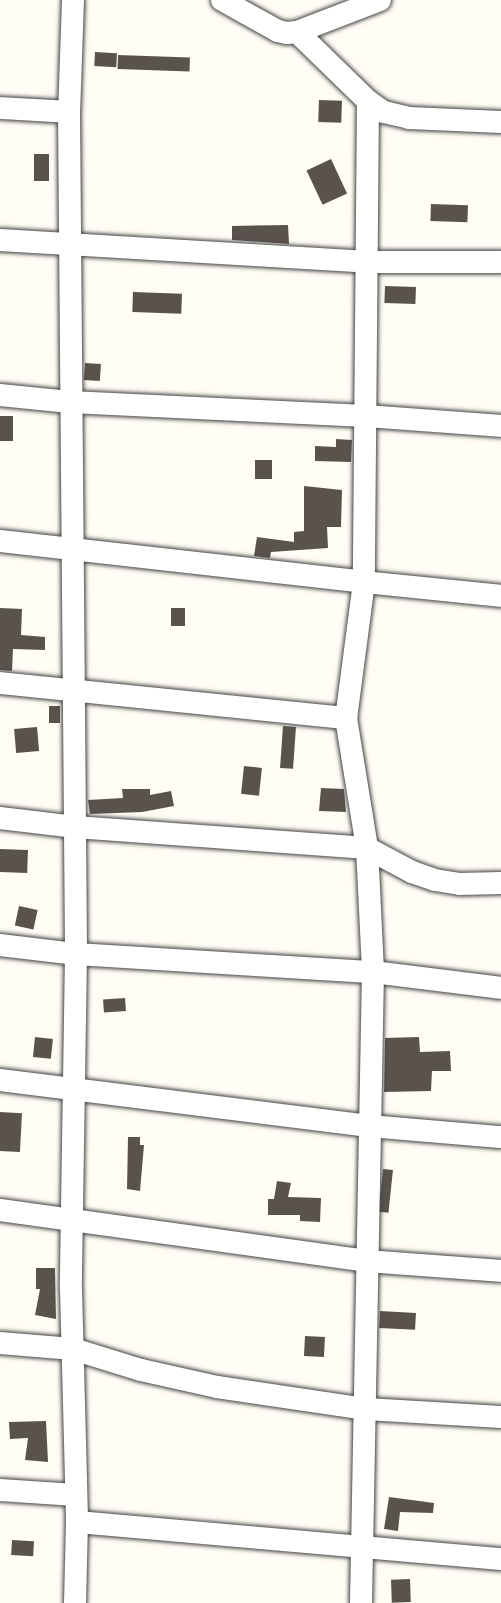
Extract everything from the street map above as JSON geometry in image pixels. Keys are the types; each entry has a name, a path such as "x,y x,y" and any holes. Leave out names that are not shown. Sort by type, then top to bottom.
{"street":[{"path":"74,0 69,112 69,245 76,954 72,1220 77,1521 75,1603"},
{"path":"222,0 278,32 297,32 367,3"},
{"path":"297,32 368,101 384,112 409,118 501,122"},
{"path":"361,1603 373,972 367,848 346,718 364,582 368,101"},
{"path":"0,108 69,112"},
{"path":"0,240 368,262 501,262"},
{"path":"0,395 70,402 366,416 501,426"},
{"path":"0,541 501,596"},
{"path":"0,683 346,718"},
{"path":"0,818 75,827 367,848 412,872 435,880 459,884 501,883"},
{"path":"0,945 76,954 373,972 501,988"},
{"path":"0,1080 369,1126 501,1137"},
{"path":"0,1210 366,1261 501,1271"},
{"path":"0,1343 73,1349 141,1370 217,1387 366,1409 501,1417"},
{"path":"0,1490 76,1495"},
{"path":"77,1521 501,1559"}],"building":[{"path":"95,52 117,53 116,67 94,66"},
{"path":"118,55 190,58 189,72 118,69"},
{"path":"319,100 342,101 341,123 318,122"},
{"path":"34,154 49,154 49,181 34,181"},
{"path":"331,159 347,193 323,205 307,170"},
{"path":"431,204 468,205 467,222 430,221"},
{"path":"288,225 289,244 232,240 232,226"},
{"path":"385,286 416,287 415,304 384,303"},
{"path":"133,292 182,294 181,314 132,312"},
{"path":"85,363 101,364 100,381 84,380"},
{"path":"0,416 13,416 13,441 0,441"},
{"path":"336,439 352,440 351,462 315,461 315,446 336,447"},
{"path":"255,460 272,460 272,479 255,479"},
{"path":"304,486 342,490 341,527 327,527 328,548 271,552 270,558 254,556 257,537 294,542 294,532 304,531"},
{"path":"0,608 22,609 21,635 45,637 45,650 13,649 12,671 0,670"},
{"path":"171,608 185,608 185,626 171,626"},
{"path":"49,706 60,706 60,723 49,723"},
{"path":"283,726 296,727 293,769 280,768"},
{"path":"37,727 39,751 16,753 14,729"},
{"path":"244,766 262,768 259,796 241,794"},
{"path":"321,788 344,789 346,812 319,811"},
{"path":"122,789 150,789 150,795 171,791 174,806 142,812 90,814 88,800 123,798"},
{"path":"0,849 28,850 27,873 0,872"},
{"path":"19,906 38,910 33,930 15,926"},
{"path":"125,998 126,1011 104,1013 103,1000"},
{"path":"35,1037 53,1039 51,1059 33,1057"},
{"path":"419,1037 420,1052 450,1051 451,1071 432,1071 431,1091 384,1092 385,1038"},
{"path":"0,1112 22,1113 20,1152 0,1151"},
{"path":"128,1137 140,1137 140,1145 144,1145 140,1191 127,1189"},
{"path":"383,1169 393,1170 388,1213 379,1212"},
{"path":"277,1181 291,1183 288,1197 321,1198 320,1222 300,1221 300,1215 268,1215 268,1199 274,1199"},
{"path":"36,1268 55,1268 56,1319 35,1315 40,1289 36,1289"},
{"path":"380,1311 416,1313 415,1330 379,1328"},
{"path":"305,1336 325,1337 324,1357 304,1356"},
{"path":"46,1421 48,1462 25,1460 28,1438 10,1439 9,1422"},
{"path":"389,1497 434,1503 433,1513 400,1512 398,1531 384,1529"},
{"path":"12,1540 34,1541 33,1556 11,1555"},
{"path":"410,1579 411,1602 392,1603 391,1580"}]}
